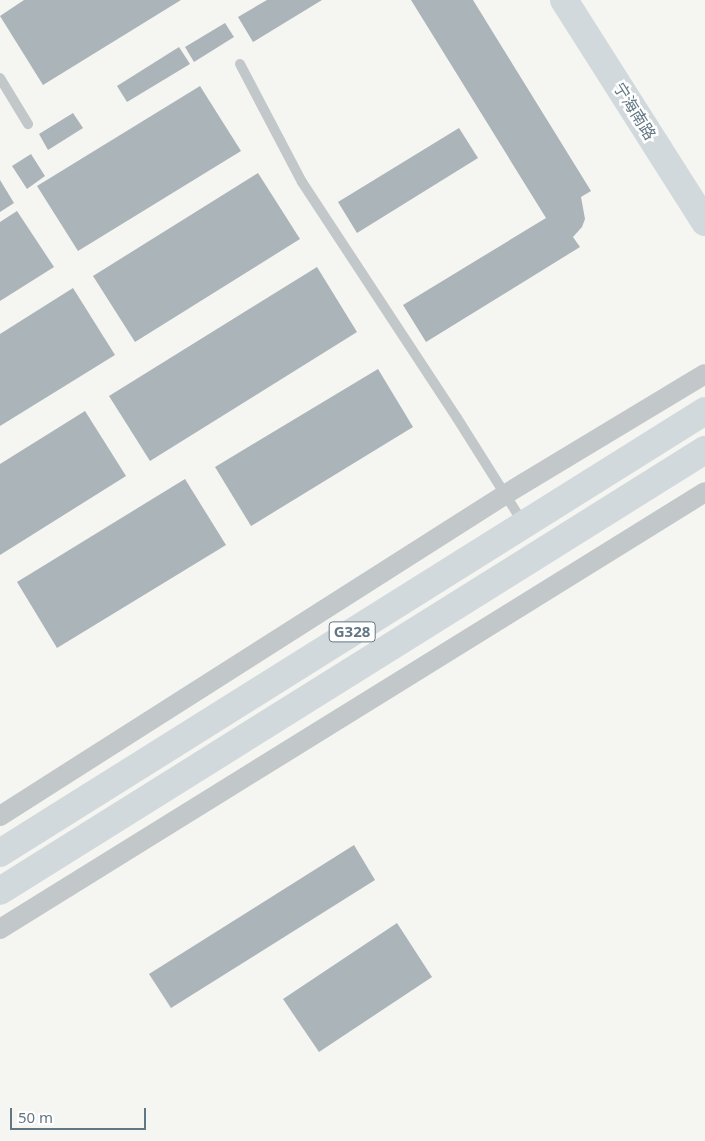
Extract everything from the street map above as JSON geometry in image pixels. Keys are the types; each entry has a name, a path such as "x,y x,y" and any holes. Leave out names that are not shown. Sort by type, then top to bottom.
{"main road":[{"name":"宁海南路","path":"564,0 705,222"},
{"name":"G328","path":"0,853 705,412"},
{"name":"G328","path":"0,891 705,450"}],"street":[{"path":"0,816 506,494 705,374"},
{"path":"0,929 705,492"}],"lane":[{"path":"240,64 302,182 506,494 524,525"},
{"path":"0,78 28,124"}],"building":[{"path":"24,0 181,0 43,85 0,16"},
{"path":"267,0 322,0 253,42 238,17"},
{"path":"411,0 473,0 591,191 581,197 585,219 582,227 573,237 580,247 426,342 403,305 546,218"},
{"path":"225,23 234,37 194,62 185,47"},
{"path":"179,47 190,64 127,102 117,86"},
{"path":"200,86 241,151 78,251 37,186"},
{"path":"73,113 83,128 48,150 39,134"},
{"path":"459,128 478,158 357,233 338,202"},
{"path":"31,154 45,176 27,189 12,166"},
{"path":"258,173 300,239 135,342 93,276"},
{"path":"0,180 14,203 0,212"},
{"path":"17,211 54,267 0,301 0,222"},
{"path":"317,267 357,332 150,461 109,396"},
{"path":"73,288 115,355 0,426 0,334"},
{"path":"378,369 413,427 251,526 215,467"},
{"path":"85,411 126,476 0,555 0,464"},
{"path":"185,479 226,545 57,648 17,582"},
{"path":"354,845 375,880 171,1008 149,974"},
{"path":"397,923 432,977 319,1052 283,999"}]}
